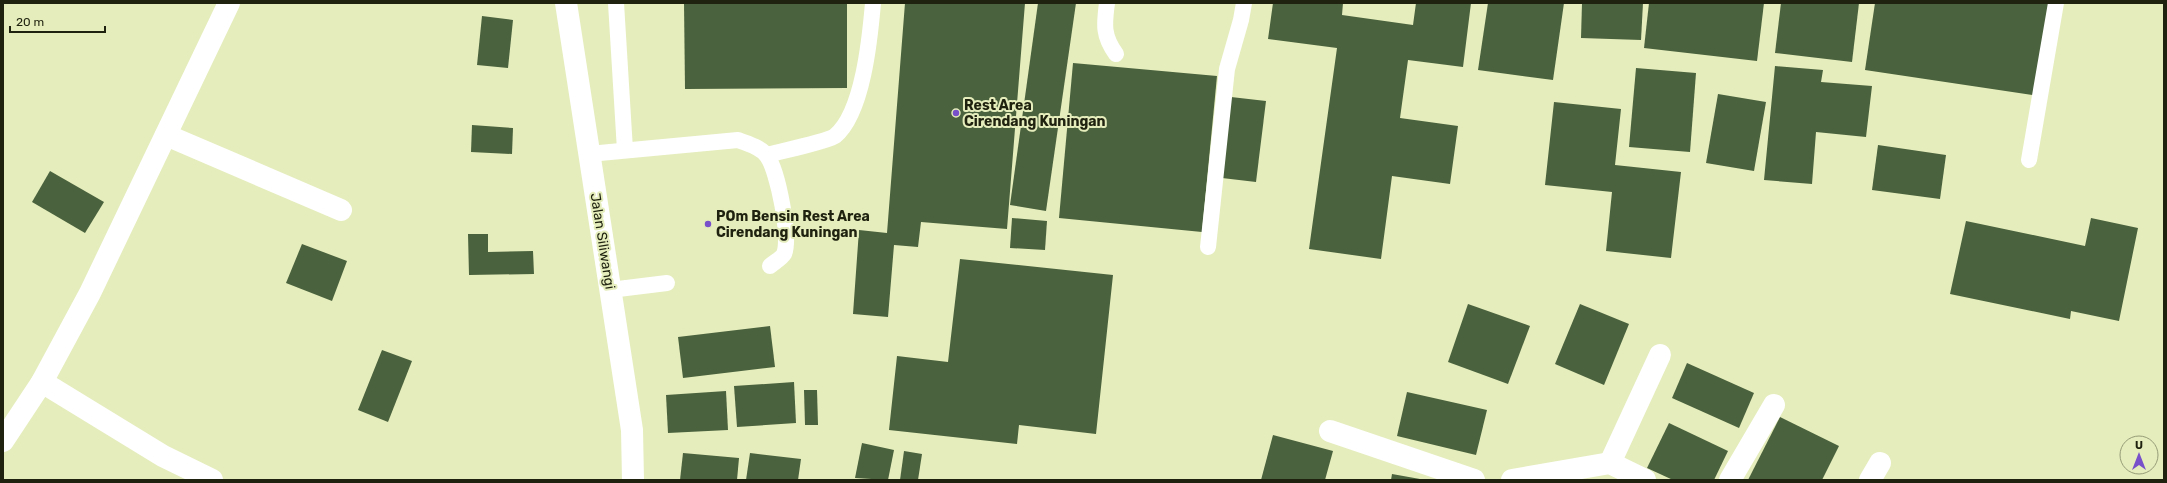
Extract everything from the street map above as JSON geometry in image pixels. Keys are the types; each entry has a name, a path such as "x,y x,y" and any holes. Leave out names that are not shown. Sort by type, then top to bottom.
{"street":[{"path":"3,441 42,382 90,293 229,3"},
{"name":"Jalan Siliwangi","path":"566,3 632,430 633,480"},
{"path":"166,135 341,210"},
{"path":"1610,463 1660,355"},
{"path":"42,382 163,456 212,480"},
{"path":"1730,480 1774,405"},
{"path":"1330,431 1474,480"},
{"path":"1512,480 1610,463 1645,480"}],"lane":[{"path":"616,3 626,150"},
{"path":"767,155 834,137 853,113 870,42 873,3"},
{"path":"1107,3 1104,25 1108,43 1116,54"},
{"path":"1208,247 1227,69 1241,20 1244,3"},
{"path":"2029,160 2056,3"},
{"path":"589,154 738,140 756,147 767,155 776,175 787,244 783,256 770,266"},
{"path":"610,290 667,283"}],"building":[{"path":"684,3 847,3 847,88 685,89"},
{"name":"Rest Area Cirendang Kuningan","path":"905,3 1025,3 1007,229 921,222 918,247 894,245 888,317 853,314 859,230 887,233"},
{"path":"1038,3 1076,3 1046,211 1010,205"},
{"path":"1273,3 1343,3 1342,15 1413,25 1416,3 1471,3 1463,67 1408,60 1400,118 1458,126 1450,184 1392,176 1381,259 1309,249 1337,48 1268,39"},
{"path":"1488,3 1564,3 1553,80 1478,70"},
{"path":"1582,3 1643,3 1641,40 1581,38"},
{"path":"1649,3 1764,3 1757,61 1644,48"},
{"path":"1781,3 1859,3 1852,62 1775,53"},
{"path":"1875,3 2053,3 2039,96 1865,70"},
{"path":"482,16 513,20 508,68 477,65"},
{"path":"1073,63 1217,76 1202,232 1059,218"},
{"path":"1775,66 1823,70 1821,82 1872,86 1866,137 1816,132 1812,184 1764,180"},
{"path":"1636,68 1696,73 1690,152 1629,147"},
{"path":"1718,94 1766,102 1754,171 1706,163"},
{"path":"1231,97 1266,101 1256,182 1222,178"},
{"path":"1554,102 1621,109 1615,165 1681,172 1671,258 1606,251 1612,192 1545,185"},
{"path":"472,125 513,128 512,154 471,152"},
{"path":"1878,145 1946,155 1940,199 1872,190"},
{"path":"50,171 104,202 85,233 32,202"},
{"path":"1012,218 1047,221 1045,250 1010,248"},
{"path":"2091,218 2138,228 2119,321 2071,311 2070,319 1950,294 1966,221 2085,246"},
{"path":"468,234 488,234 488,252 533,251 534,274 469,275"},
{"path":"302,244 347,261 332,301 286,283"},
{"path":"960,259 1113,275 1096,434 1019,425 1017,444 889,430 897,356 948,362"},
{"path":"1468,304 1530,326 1508,384 1448,362"},
{"path":"1580,304 1629,324 1604,385 1555,364"},
{"path":"770,326 775,367 683,378 678,337"},
{"path":"382,350 412,361 388,422 358,410"},
{"path":"1687,363 1754,393 1739,428 1672,398"},
{"path":"794,382 796,423 737,427 734,386"},
{"path":"804,390 817,390 818,425 805,425"},
{"path":"726,391 728,430 668,433 666,395"},
{"path":"1407,392 1487,410 1476,455 1397,436"},
{"path":"1780,417 1839,446 1822,480 1748,480"},
{"path":"1669,423 1728,451 1714,480 1673,480 1647,468"},
{"path":"1273,435 1333,451 1325,480 1261,480"},
{"path":"862,443 894,450 888,480 855,478"},
{"path":"904,451 922,454 918,480 900,480"},
{"path":"683,453 739,458 737,480 680,480"},
{"path":"750,453 801,459 798,480 746,480"},
{"path":"1392,474 1420,479 1420,480 1391,480"}],"place":[{"name":"Rest Area Cirendang Kuningan","path":"956,113"},
{"name":"POm Bensin Rest Area Cirendang Kuningan","path":"708,224"}]}
